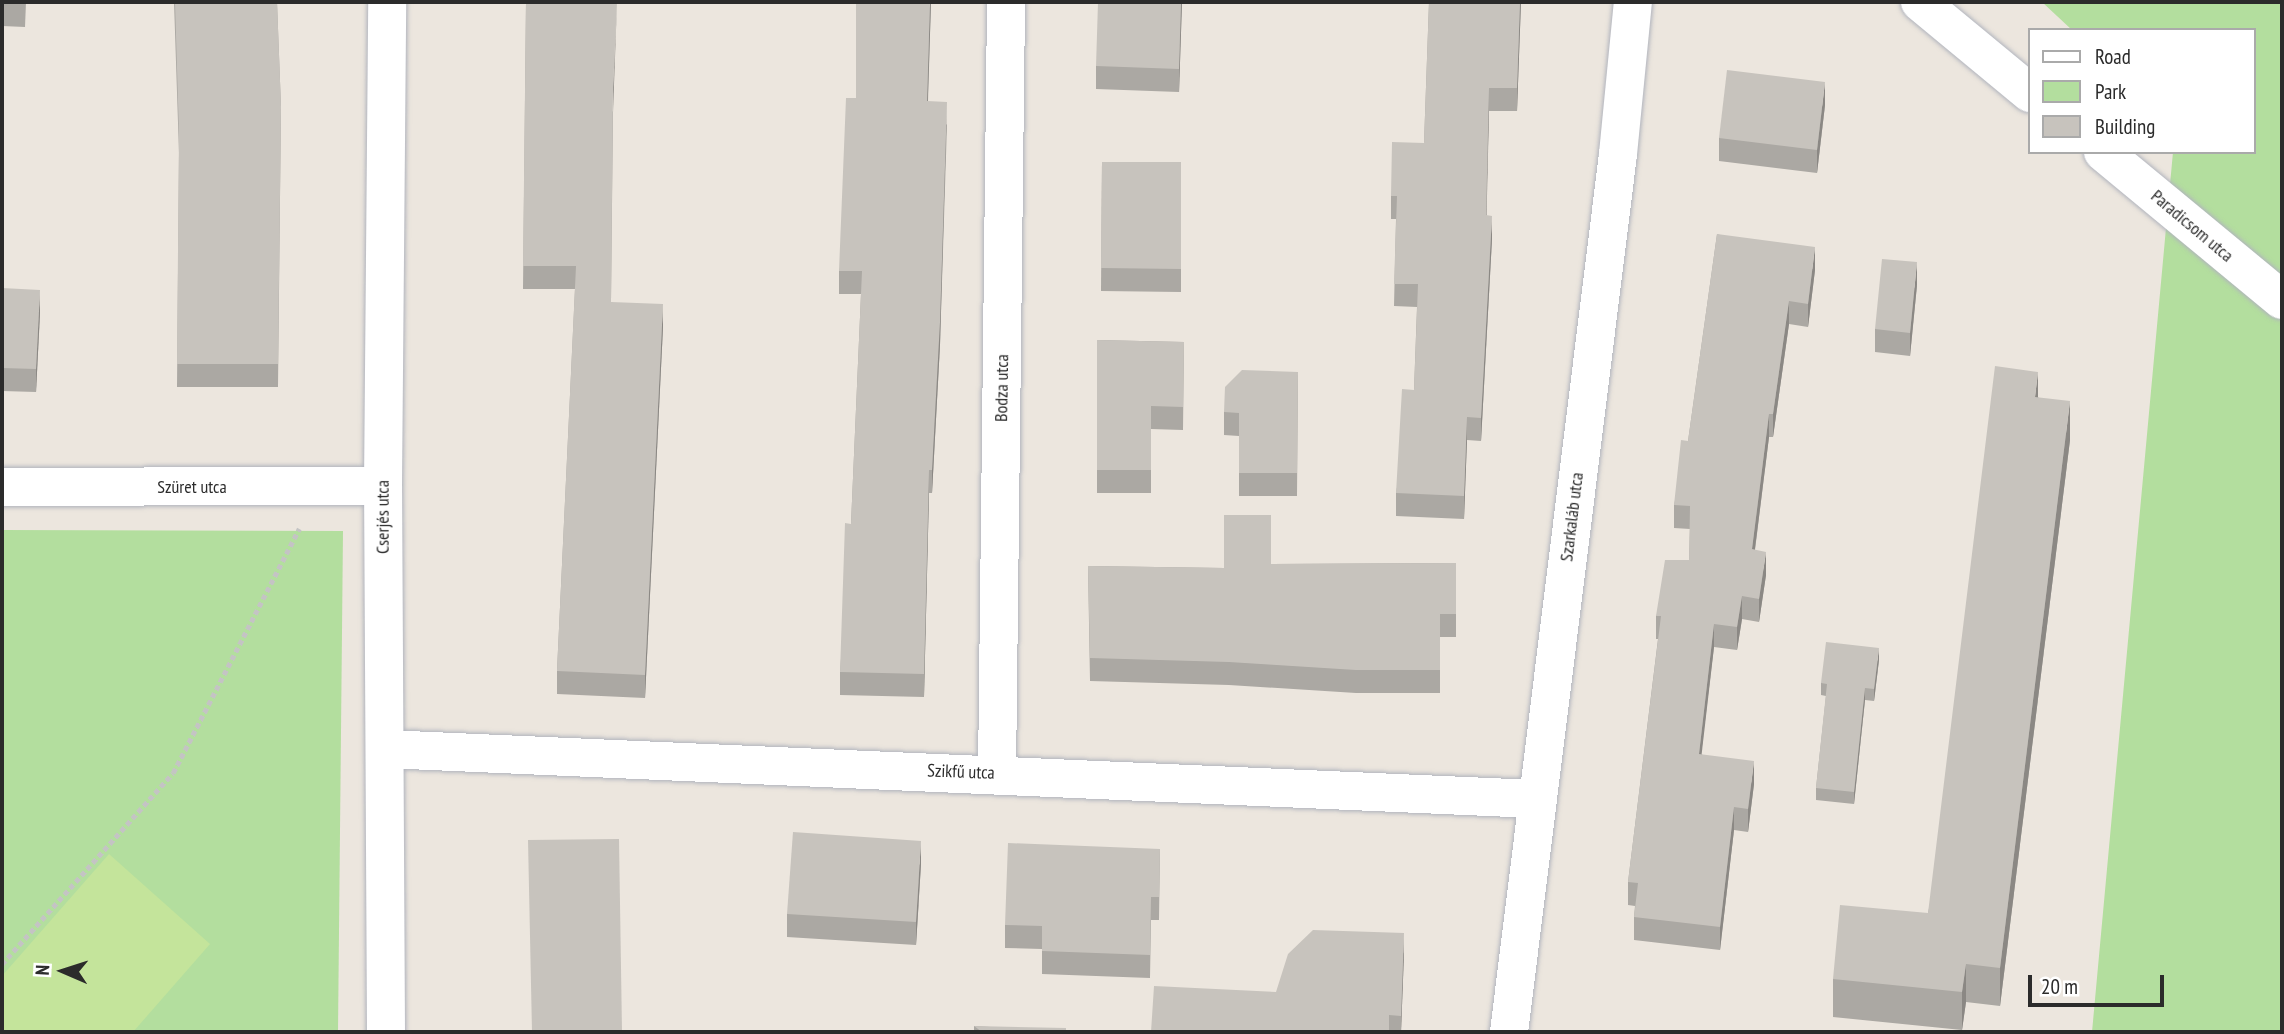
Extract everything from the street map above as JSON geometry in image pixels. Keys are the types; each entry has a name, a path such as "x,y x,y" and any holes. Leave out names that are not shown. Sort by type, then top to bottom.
{"street":[{"name":"Cserjés utca","path":"386,1032 383,486 387,2"},
{"name":"Bodza utca","path":"997,774 1006,2"},
{"name":"Szarkaláb utca","path":"1509,1032 1616,167 1633,2"},
{"path":"1920,2 2028,91"},
{"name":"Paradicsom utca","path":"2105,154 2282,300"},
{"name":"Szüret utca","path":"2,487 383,486"},
{"name":"Szikfű utca","path":"385,749 1537,799"}],"path":[{"path":"2,964 173,773 320,488"}],"green space":[{"path":"2042,2 2282,2 2282,1032 2092,1032 2173,154 2256,154 2256,28 2070,28"},
{"path":"2,530 343,531 338,1032 2,1032"},
{"path":"109,854 210,944 133,1032 2,1032 2,976"}],"building":[{"path":"25,2 25,4 2,3"},
{"path":"175,2 277,2 281,107 278,364 177,364 179,134"},
{"path":"526,2 617,2 613,89 611,302 663,304 645,675 557,671 576,266 523,266"},
{"path":"856,2 930,2 927,101 947,102 940,322 932,470 929,470 924,674 840,672 845,523 851,524 862,271 839,271 846,98 856,98"},
{"path":"1098,2 1181,2 1179,69 1096,66"},
{"path":"1429,2 1520,2 1517,88 1489,88 1486,215 1492,216 1481,418 1467,417 1464,496 1396,493 1402,389 1414,390 1418,284 1394,284 1397,196 1391,196 1392,142 1424,143"},
{"path":"1727,70 1825,82 1817,150 1719,138"},
{"path":"1102,162 1181,162 1181,269 1101,268"},
{"path":"1717,234 1815,247 1808,304 1789,301 1773,414 1769,414 1752,549 1766,552 1759,599 1742,596 1737,627 1714,624 1699,754 1754,761 1748,809 1734,807 1720,927 1634,917 1638,883 1628,882 1661,616 1656,616 1665,560 1689,560 1690,506 1674,505 1681,440 1688,441"},
{"path":"1882,259 1917,262 1910,333 1875,329"},
{"path":"2,288 40,290 36,369 2,368"},
{"path":"1097,340 1184,342 1183,407 1151,406 1151,470 1097,470"},
{"path":"1995,366 2038,372 2035,397 2070,401 2000,968 1966,964 1962,992 1833,979 1840,905 1928,913"},
{"path":"1242,370 1298,372 1297,473 1239,473 1239,413 1224,412 1225,387"},
{"path":"1224,515 1271,515 1271,564 1456,563 1456,614 1440,614 1440,670 1356,670 1229,662 1090,658 1088,566 1224,568"},
{"path":"1826,642 1879,648 1874,689 1865,688 1854,792 1816,788 1827,684 1821,683"},
{"path":"793,832 921,841 916,922 787,914"},
{"path":"619,839 622,1032 532,1032 528,840"},
{"path":"1008,843 1160,849 1159,897 1151,897 1150,955 1042,951 1042,926 1005,925"},
{"path":"1313,930 1404,933 1401,1016 1389,1015 1389,1032 1151,1032 1154,986 1276,992 1288,954"},
{"path":"974,1026 1066,1028 1066,1032 982,1032"}]}
